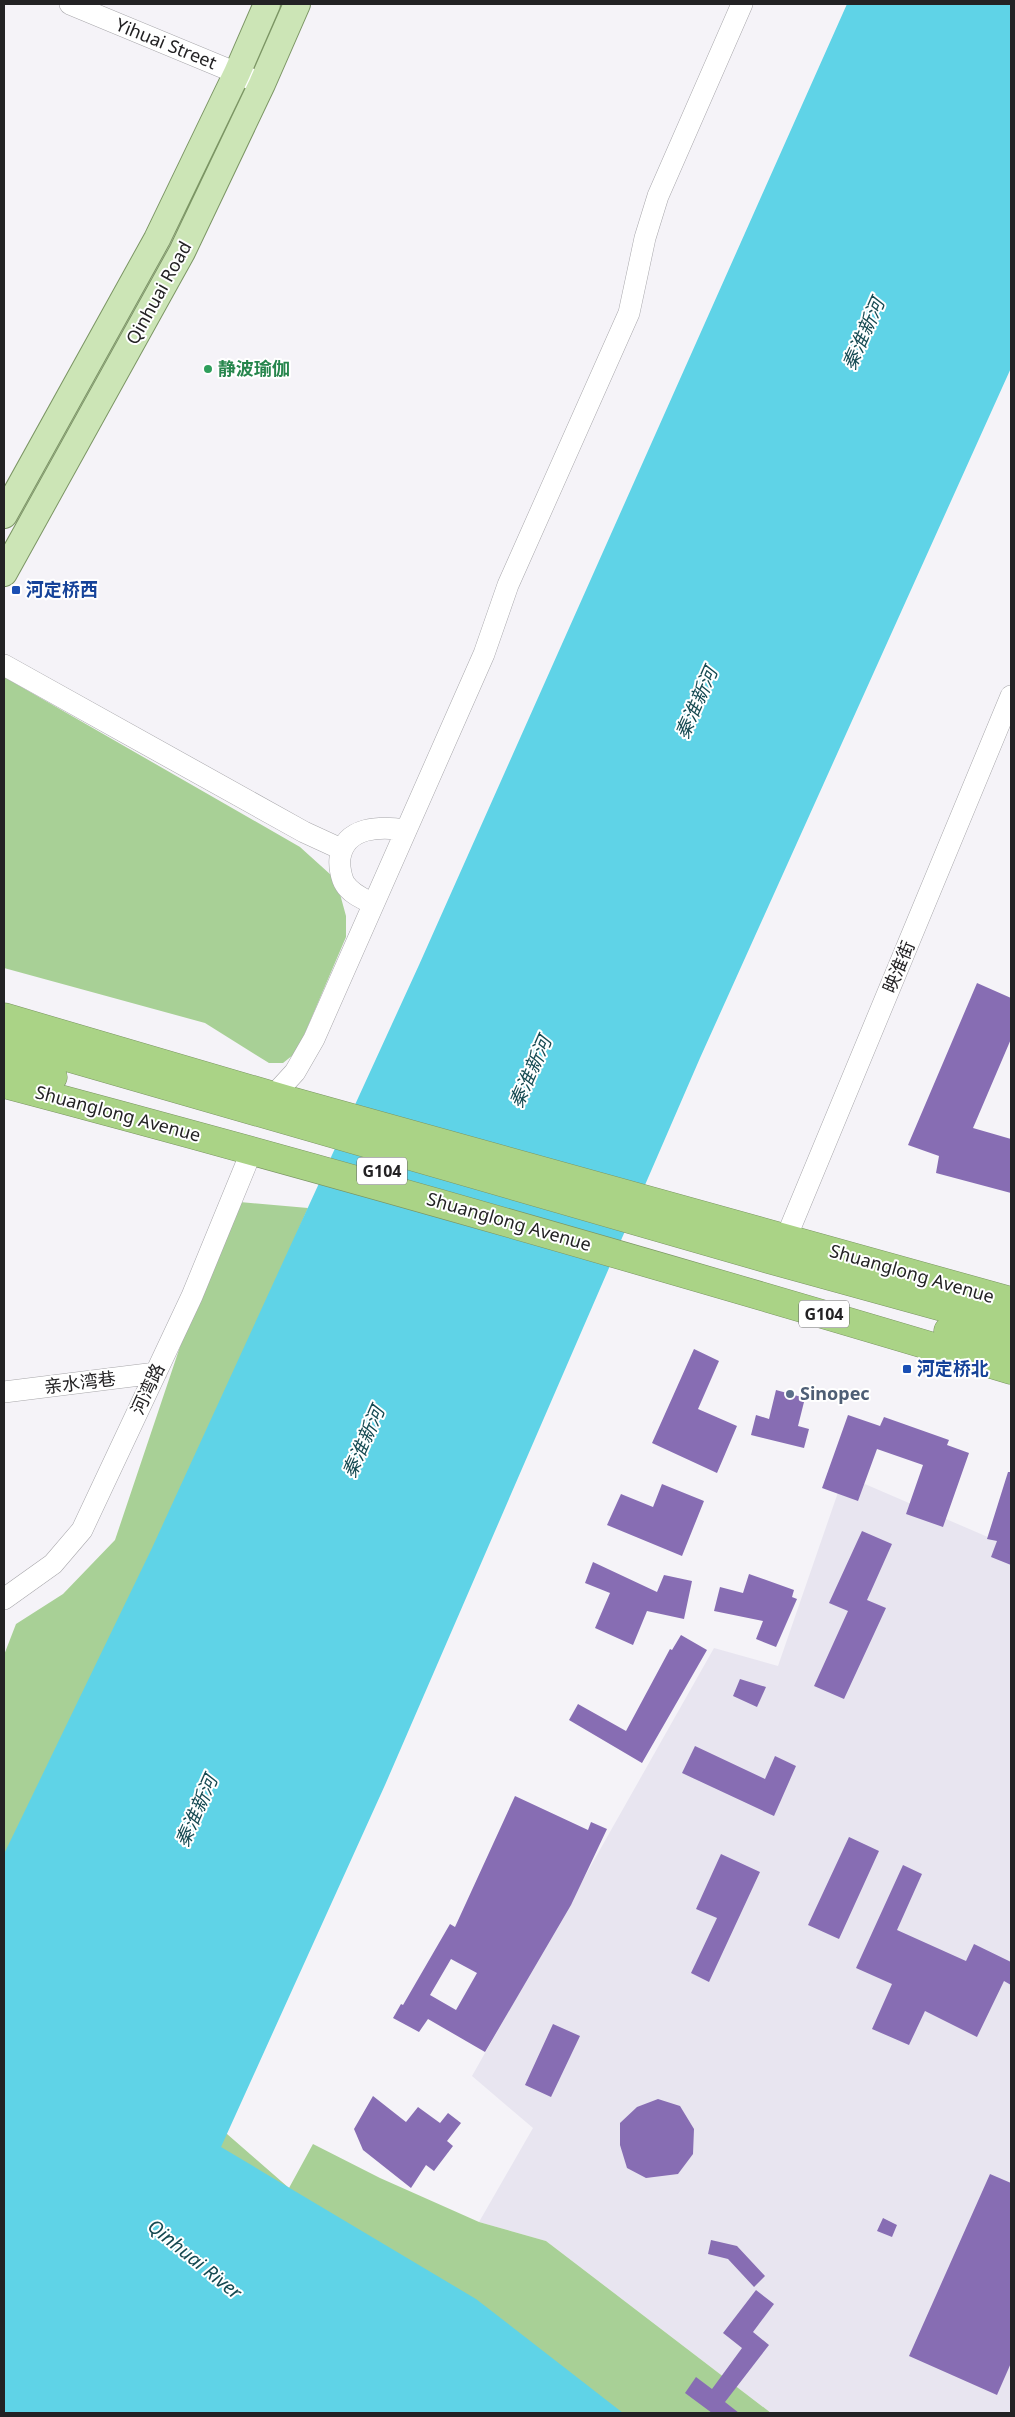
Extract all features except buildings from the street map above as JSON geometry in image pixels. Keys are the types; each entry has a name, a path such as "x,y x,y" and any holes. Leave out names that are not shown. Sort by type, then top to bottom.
{"highway":[{"name":"Shuanglong Avenue","path":"4,1017 282,1098 1011,1302"},
{"name":"G104","path":"4,1039 50,1051 764,1269 1011,1349"},
{"name":"G104","path":"4,1064 764,1269 1011,1326"},
{"name":"Shuanglong Avenue","path":"4,1084 262,1152 637,1258 1011,1370"}],"main road":[{"name":"Qinhuai Road","path":"4,515 157,239 237,73 267,4"},
{"name":"Qinhuai Road","path":"4,573 182,252 262,84 297,4"}],"street":[{"name":"Yihuai Street","path":"70,4 262,84"},
{"path":"282,1098 314,1039 484,654 508,585 629,314 645,238 658,196 742,4"},
{"path":"4,665 304,832 341,848"},
{"name":"映淮街","path":"786,1238 1011,696"},
{"path":"373,904 344,884 339,864 341,848 352,837 366,829 387,827 406,830"},
{"name":"河湾路","path":"4,1599 53,1564 82,1530 262,1152"},
{"name":"亲水湾巷","path":"4,1392 156,1374"}],"shaded area":[{"path":"844,1475 1011,1547 1011,2408 1009,2413 771,2413 546,2241 479,2222 533,2128 472,2076 714,1648 778,1666"}],"green space":[{"path":"4,677 300,847 331,875 340,894 346,916 346,937 302,1040 293,1055 283,1063 269,1063 205,1023 4,968"},
{"path":"229,1201 308,1208 4,1894 4,1655 16,1624 63,1594 115,1540"},
{"path":"4,1922 71,1998 289,2188 313,2144 380,2178 479,2222 546,2241 771,2413 4,2413"}],"water":[{"path":"847,4 1011,4 1011,368 700,1058 385,1785 221,2147 476,2299 623,2413 4,2413 4,1854 152,1548 419,965"}],"place":[{"name":"静波瑜伽","path":"208,369"},
{"name":"河定桥西","path":"16,590"},
{"name":"河定桥北","path":"907,1369"},
{"name":"Sinopec","path":"790,1394"}],"water label":[{"name":"秦淮新河","path":"863,334"},
{"name":"秦淮新河","path":"696,703"},
{"name":"秦淮新河","path":"530,1072"},
{"name":"秦淮新河","path":"363,1442"},
{"name":"秦淮新河","path":"196,1811"},
{"name":"Qinhuai River","path":"195,2259"}]}
